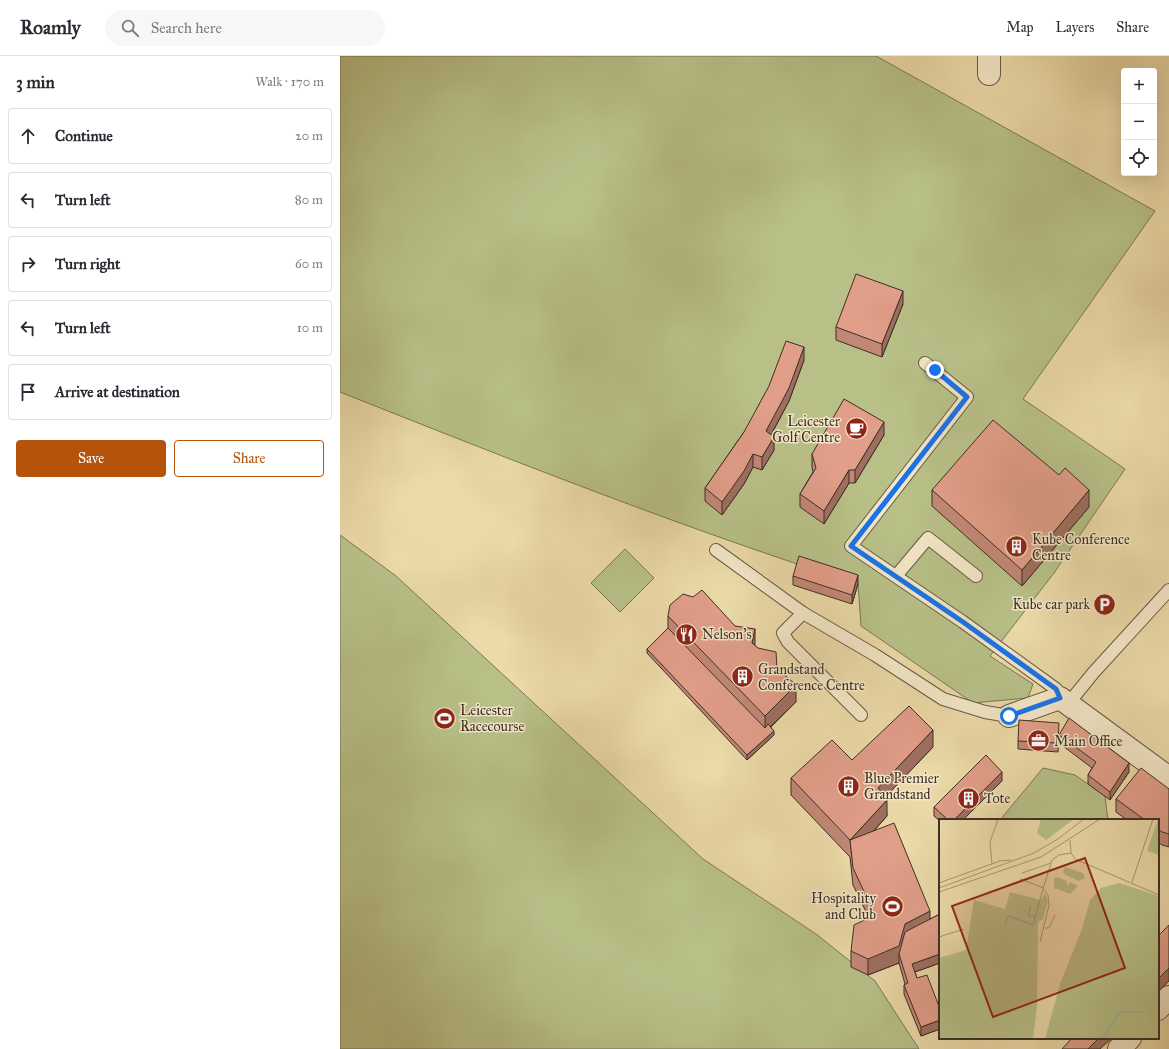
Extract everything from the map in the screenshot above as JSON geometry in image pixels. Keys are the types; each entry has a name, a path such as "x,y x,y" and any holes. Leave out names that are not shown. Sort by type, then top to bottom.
{"street":[{"path":"1009,716 1064,701 1169,778"},
{"path":"1159,1008 1169,998"},
{"path":"1119,1049 1129,1039"}],"lane":[{"path":"925,363 967,397 851,546 963,622 1056,689 1064,701 1094,672 1169,590"},
{"path":"896,576 928,538 976,576"},
{"path":"716,550 803,613 875,655 943,699 985,712 1009,716"},
{"path":"803,613 783,633 788,642 861,715"}],"green space":[{"path":"340,56 876,56 1155,211 1023,399 1125,469 1054,573 990,656 1033,684 1028,698 973,703 861,626 858,584 662,517 340,392"},
{"name":"Leicester Racecourse","path":"340,535 396,576 703,859 816,934 875,981 919,1049 340,1049"},
{"path":"625,549 654,578 620,612 591,583"},
{"path":"1043,768 1075,775 1105,796 1108,819 1001,819"}],"building":[{"path":"856,274 903,291 882,344 836,327"},
{"path":"786,341 804,347 789,388 766,431 774,437 762,457 753,454 744,471 722,502 705,488 744,432 769,386"},
{"path":"844,399 884,422 855,470 849,470 824,511 800,494 816,468 812,454"},
{"name":"Kube Conference Centre","path":"993,420 1059,475 1065,468 1089,490 1022,570 932,490"},
{"path":"799,556 858,575 852,595 793,576"},
{"name":"Grandstand Conference Centre","path":"702,590 735,626 755,629 752,643 758,648 776,652 777,668 796,685 765,716 668,616 670,605 683,594 693,597"},
{"path":"668,628 765,728 768,724 774,731 747,755 647,649"},
{"name":"Blue Premier Grandstand","path":"909,706 933,730 878,788 887,800 850,840 791,778 832,740 852,760"},
{"path":"1069,718 1129,763 1110,792 1088,775 1096,762 1059,735"},
{"path":"1019,720 1059,723 1058,743 1018,741"},
{"name":"Tote","path":"986,755 1002,772 955,819 947,819 934,807"},
{"path":"1141,768 1169,789 1169,834 1159,830 1159,819 1144,819 1116,799"},
{"name":"Hospitality and Club","path":"894,823 930,911 905,924 899,946 868,959 851,951 854,925 875,915 853,868 850,840"},
{"path":"939,915 939,954 912,964 917,978 927,975 939,1006 939,1020 921,1027 904,985 908,983 899,954 905,932"},
{"path":"1169,925 1169,968 1159,978 1159,935"},
{"path":"1071,1039 1098,1039 1088,1049 1062,1049"}],"place":[{"name":"Leicester Golf Centre","path":"856,429"},
{"name":"Kube Conference Centre","path":"1016,547"},
{"name":"Kube car park","path":"1105,604"},
{"name":"Nelson's","path":"687,634"},
{"name":"Grandstand Conference Centre","path":"743,677"},
{"name":"Leicester Racecourse","path":"445,718"},
{"name":"Main Office","path":"1038,741"},
{"name":"Blue Premier Grandstand","path":"848,786"},
{"name":"Tote","path":"968,798"},
{"name":"Hospitality and Club","path":"892,906"}],"route":[{"path":"935,370 967,397 851,546 963,622 1056,689 1060,698 1009,716"}]}
